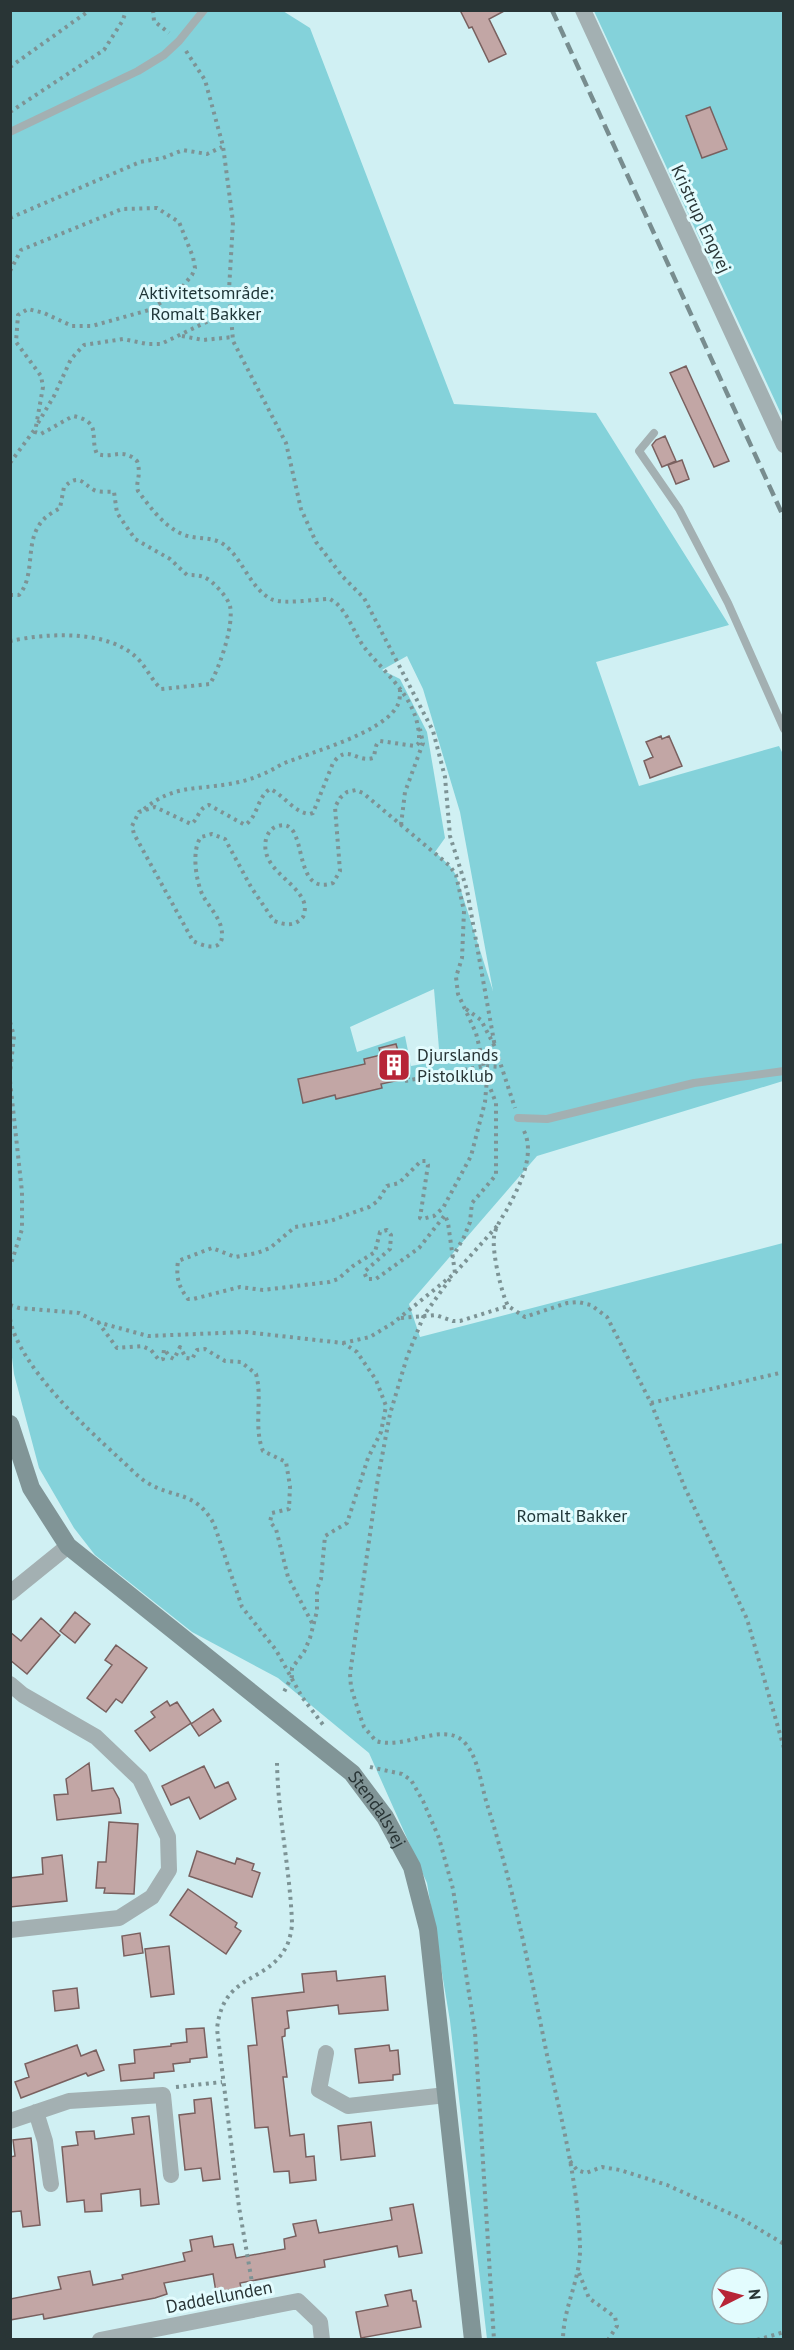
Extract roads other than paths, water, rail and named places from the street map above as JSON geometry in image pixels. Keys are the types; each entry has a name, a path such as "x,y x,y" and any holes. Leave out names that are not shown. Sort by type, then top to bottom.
{"street":[{"name":"Kristrup Engvej","path":"583,10 783,445"},
{"name":"Stendalsvej","path":"10,1425 31,1488 68,1546 352,1773 385,1817 412,1867 428,1929 473,2340"},
{"path":"10,1593 68,1546"},
{"path":"10,1684 23,1695 96,1737 140,1779 168,1837 168,1870 152,1897 118,1918 10,1930"},
{"path":"326,2053 319,2090 348,2106 446,2095"},
{"path":"10,2121 69,2101 163,2095 171,2175"},
{"path":"36,2112 45,2141 51,2184"},
{"name":"Daddellunden","path":"100,2340 298,2301 320,2322 322,2340"}],"lane":[{"path":"10,132 138,71 164,55 179,41 204,10"},
{"path":"654,433 639,451 679,509 728,603 783,729"},
{"path":"518,1118 547,1119 694,1083 783,1071"}],"railway":[{"path":"552,10 784,518"}],"place":[{"name":"Djurslands Pistolklub","path":"394,1065"}],"park label":[{"name":"Aktivitetsområde: Romalt Bakker","path":"206,303"},
{"name":"Romalt Bakker","path":"572,1516"}]}
